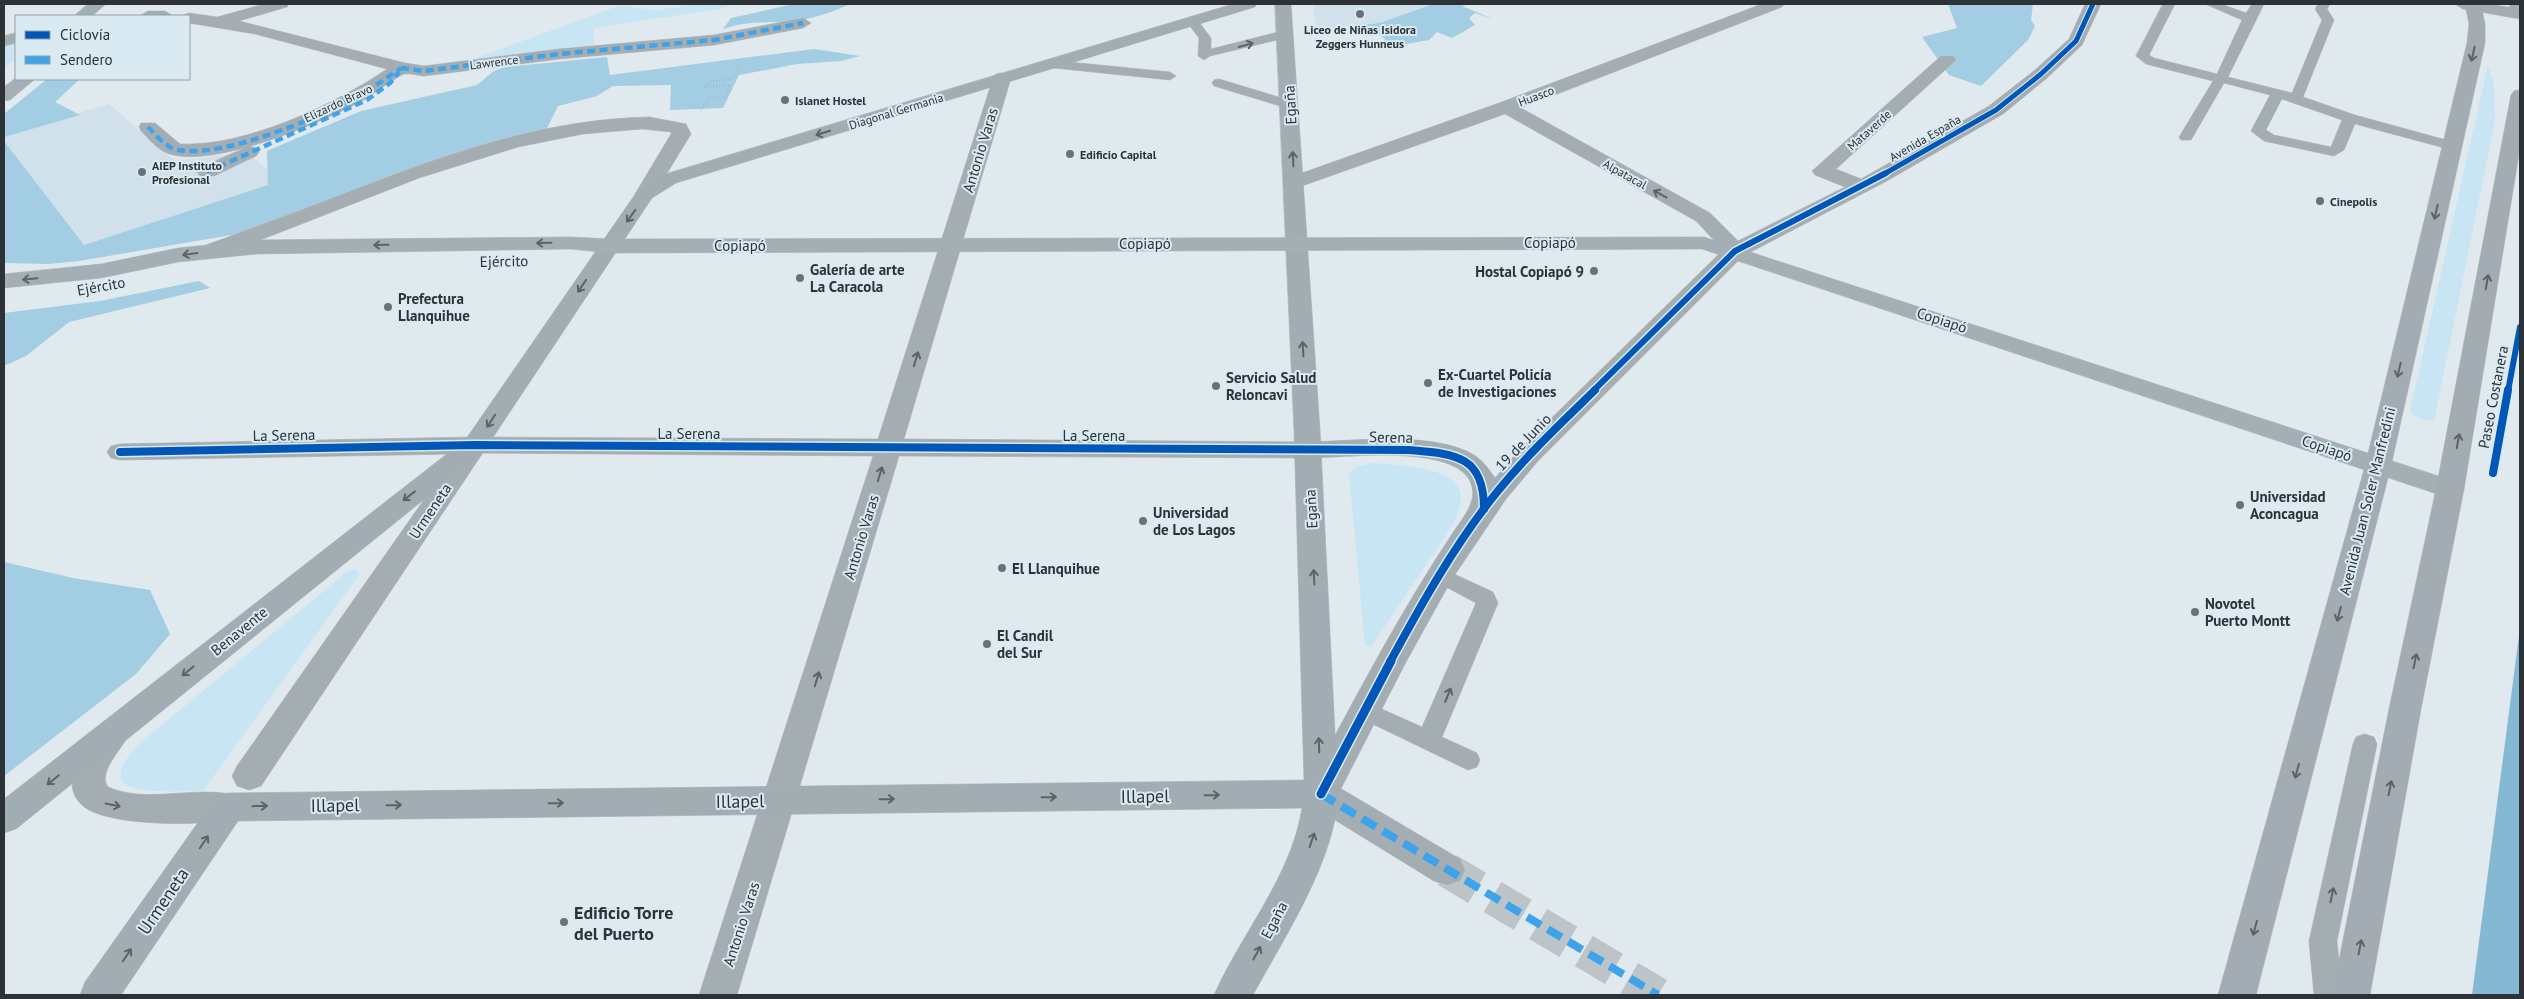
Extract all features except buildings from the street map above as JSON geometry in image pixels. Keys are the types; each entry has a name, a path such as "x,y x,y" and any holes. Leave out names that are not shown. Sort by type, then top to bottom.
{"highway":[{"name":"Avenida Juan Soler Manfredini","path":"2237,995 2378,466 2476,43 2477,24 2470,4"},
{"path":"2517,4 2520,14"},
{"path":"2351,995 2405,709 2450,489 2520,95"}],"main road":[{"name":"Egaña","path":"1233,995 1294,883 1316,828 1321,794 1308,450 1298,243 1283,4"},
{"path":"1250,8 1279,17 1286,32"},
{"name":"Diagonal Germania","path":"610,246 645,194 669,179 1192,21 1250,8"},
{"path":"84,15 99,9"},
{"path":"4,75 15,66"},
{"path":"4,96 25,80"},
{"name":"Copiapó","path":"610,246 1684,241 1704,243 1735,251 2450,489"},
{"name":"Ejército","path":"4,280 101,271 214,250 256,247 541,243 610,246"},
{"name":"Ejército","path":"4,299 85,290 172,273 242,265 557,260 610,246"},
{"name":"Urmeneta","path":"475,445 610,246"},
{"name":"Benavente","path":"4,819 475,445"},
{"name":"Illapel","path":"228,807 1321,794"},
{"name":"Urmeneta","path":"99,995 228,807"}],"street":[{"path":"220,22 281,4"},
{"name":"Huasco","path":"1294,182 1506,107 1776,4"},
{"name":"Avenida España","path":"1735,251 1862,186 1996,110 2041,74 2076,41 2093,4"},
{"path":"2470,4 2520,14"},
{"name":"Lawrence","path":"190,18 220,22 401,68 424,71 558,54 714,40 803,23"},
{"name":"Mataverde","path":"1862,186 1822,171 1947,60"},
{"name":"Elizardo Bravo","path":"148,127 167,144 179,150 195,151 220,147 282,128 343,103 401,68"},
{"name":"Elizardo Bravo","path":"206,172 367,100 390,83 401,68"},
{"name":"Antonio Varas","path":"718,995 780,800 1002,78"},
{"name":"Alpatacal","path":"1506,107 1703,217 1715,227 1735,251"},
{"name":"Ejército","path":"214,250 425,168 518,140 563,130 602,125 649,123 679,128 681,134 645,194"},
{"name":"19 de Junio","path":"1321,794 1366,711 1400,642 1441,575 1504,482 1735,251"},
{"name":"La Serena","path":"120,452 475,445 1259,450"},
{"name":"Urmeneta","path":"249,776 475,445"},
{"name":"Serena","path":"1259,450 1410,450 1453,456 1467,462 1483,480 1486,491 1484,509"},
{"name":"Illapel","path":"118,727 99,754 90,772 88,788 95,799 110,805 129,808 228,807"},
{"path":"1321,794 1447,870"}],"lane":[{"path":"2169,4 2142,56 2150,60 2278,92 2350,118 2452,146"},
{"path":"2211,4 2249,18"},
{"path":"2186,137 2221,78 2249,18 2258,4"},
{"path":"2296,99 2328,20 2321,9 2324,4"},
{"path":"1192,21 1205,38 1204,55 1286,32"},
{"path":"1049,64 1170,76"},
{"path":"1220,83 1290,105"},
{"path":"2278,92 2258,131 2269,138 2334,152 2337,150 2350,118"},
{"path":"1429,740 1487,603 1485,597 1441,575"},
{"path":"1366,711 1468,760"},
{"path":"2328,995 2322,940 2365,744"}],"path":[{"path":"701,109 709,98 725,97 730,85 704,87 710,81 732,79 741,66 731,66"}],"shaded area":[{"path":"686,4 730,4 725,8 594,28 594,45 481,60 476,58 621,5 659,11"},
{"path":"794,4 850,4 808,19 759,22 723,29 731,18"},
{"name":"Liceo de Niñas Isidora Zeggers Hunneus","path":"1313,4 1433,4 1380,23 1316,29"},
{"path":"1433,4 1469,4 1462,6 1493,19 1475,13 1469,18 1475,25 1452,38 1437,32 1429,40 1406,44 1388,42 1379,34 1350,26 1380,23"},
{"path":"1948,4 2033,4 2031,20 2035,26 2028,40 1981,86 1949,75 1922,37 1957,28"},
{"path":"15,42 15,60 4,68 4,45"},
{"path":"814,49 860,56 841,61 797,64 739,75 723,108 670,110 671,85 613,86 597,96 558,106 546,130 249,232 79,261 48,264 4,263 4,141 84,245 268,185 267,151 361,111 477,85 494,71 505,67 607,57 610,75"},
{"path":"2488,65 2494,85 2495,120 2434,421 2427,420 2412,414 2410,411"},
{"path":"46,80 79,80 55,102 80,115 4,137 4,114"},
{"name":"AIEP Instituto Profesional","path":"109,104 175,161 246,152 283,182 82,249 4,161 4,135"},
{"path":"199,281 210,288 69,322 26,356 4,366 4,313 100,301"},
{"path":"1373,463 1407,466 1433,471 1454,481 1461,497 1454,523 1371,647 1365,645 1349,474 1356,467"},
{"path":"4,562 73,578 150,590 170,634 136,674 4,776"},
{"path":"356,570 359,575 203,791 152,791 136,789 125,784 121,775 125,762 140,743 348,571"},
{"path":"2520,628 2520,995 2472,995"}],"tunnel":[{"path":"1447,870 1658,995"}],"marked path":[{"path":"401,68 424,71 559,54 714,40 803,23"},
{"path":"148,127 174,149 195,151 217,148 268,134 340,105 373,87 401,68"},
{"path":"207,172 367,100 390,83 399,72"},
{"path":"1321,794 1658,995"}],"cycle path":[{"path":"1321,794 1390,662 1440,574 1467,532 1497,492 1529,455 1735,251 1878,178 1996,110 2041,74 2076,41 2093,4"},
{"name":"Paseo Costanera","path":"2493,473 2520,327"},
{"path":"120,452 475,445 1409,450 1453,456 1465,461 1474,468 1480,478 1484,491 1484,509"}],"place":[{"name":"Liceo de Niñas Isidora Zeggers Hunneus","path":"1360,14"},
{"name":"Islanet Hostel","path":"785,100"},
{"name":"Edificio Capital","path":"1070,154"},
{"name":"AIEP Instituto Profesional","path":"142,172"},
{"name":"Cinepolis","path":"2320,201"},
{"name":"Hostal Copiapó 9","path":"1594,271"},
{"name":"Galería de arte La Caracola","path":"800,278"},
{"name":"Prefectura Llanquihue","path":"388,307"},
{"name":"Ex-Cuartel Policía de Investigaciones","path":"1428,383"},
{"name":"Servicio Salud Reloncavi","path":"1216,386"},
{"name":"Universidad Aconcagua","path":"2240,505"},
{"name":"Universidad de Los Lagos","path":"1143,521"},
{"name":"El Llanquihue","path":"1002,568"},
{"name":"Novotel Puerto Montt","path":"2195,612"},
{"name":"El Candil del Sur","path":"987,644"},
{"name":"Edificio Torre del Puerto","path":"564,922"}]}
